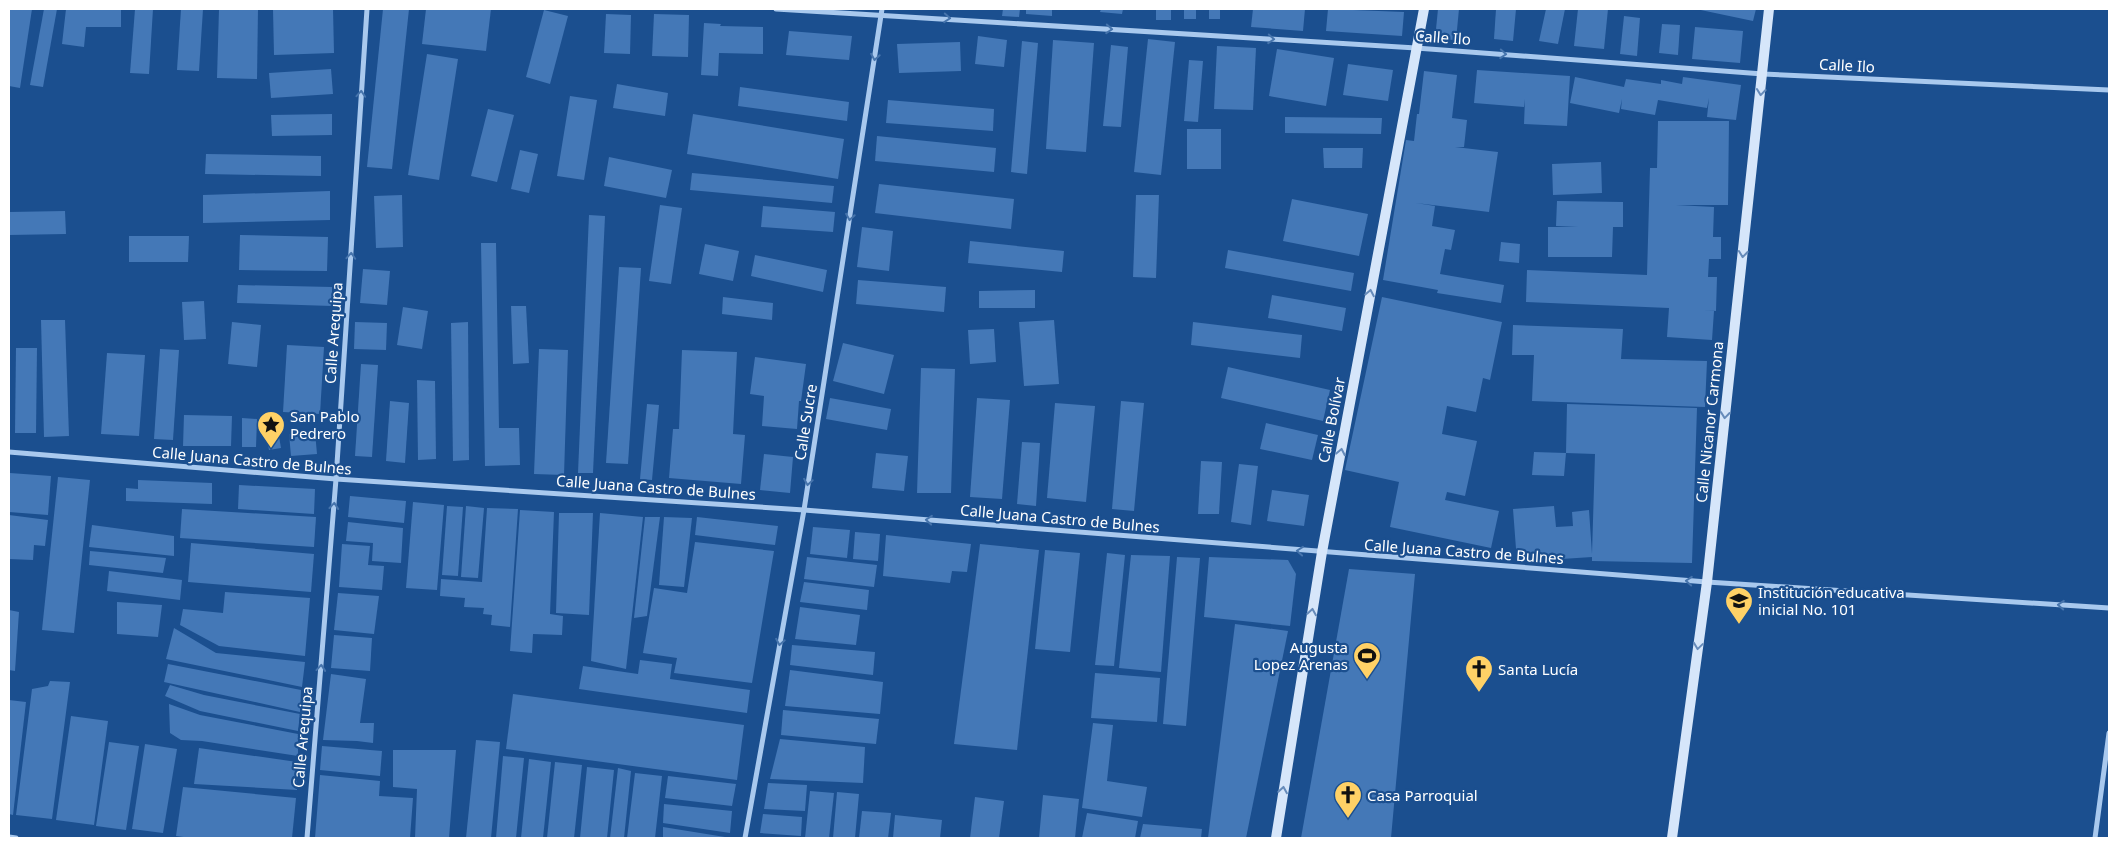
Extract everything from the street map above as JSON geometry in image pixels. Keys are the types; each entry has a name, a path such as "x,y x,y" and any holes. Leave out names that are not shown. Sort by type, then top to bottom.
{"street":[{"name":"Calle Arequipa","path":"307,838 336,479 367,9"},
{"name":"Calle Ilo","path":"776,9 882,12 1416,48 1763,74 2109,90"},
{"name":"Calle Bolívar","path":"1276,838 1322,552 1424,9"},
{"name":"Calle Nicanor Carmona","path":"1672,838 1707,582 1769,9"},
{"name":"Calle Sucre","path":"745,838 804,510 882,12"},
{"name":"Calle Juana Castro de Bulnes","path":"9,452 336,479 804,510 1707,582 2109,608"},
{"path":"2095,838 2109,733"},
{"path":"9,838 16,838"}],"building":[{"path":"9,9 32,9 20,88 9,86"},
{"path":"44,9 57,9 43,87 30,85"},
{"path":"66,9 121,9 121,27 86,27 84,47 62,44"},
{"path":"135,9 153,9 149,74 130,73"},
{"path":"181,9 203,9 199,71 177,70"},
{"path":"219,9 258,9 257,79 217,78"},
{"path":"273,9 333,9 334,53 274,55"},
{"path":"383,9 409,9 392,169 367,167"},
{"path":"426,9 491,9 486,51 422,44"},
{"path":"1003,9 1020,9 1019,17 1002,16"},
{"path":"1026,9 1052,9 1052,16 1026,14"},
{"path":"1101,9 1123,9 1122,14 1100,12"},
{"path":"1156,9 1171,9 1171,20 1156,20"},
{"path":"1184,9 1196,9 1196,19 1184,19"},
{"path":"1209,9 1220,9 1220,19 1209,19"},
{"path":"1253,9 1305,9 1303,31 1251,27"},
{"path":"1328,9 1404,12 1402,36 1326,31"},
{"path":"1438,9 1459,9 1456,40 1435,39"},
{"path":"1496,9 1516,9 1513,41 1494,39"},
{"path":"1546,9 1565,9 1558,44 1539,41"},
{"path":"1578,9 1608,9 1604,49 1574,46"},
{"path":"1696,9 1756,9 1753,21"},
{"path":"544,10 568,16 550,84 526,77"},
{"path":"606,14 631,15 630,54 604,53"},
{"path":"654,14 689,15 688,57 652,56"},
{"path":"1624,16 1640,18 1637,56 1620,54"},
{"path":"704,23 721,24 720,26 763,27 763,54 719,53 718,76 701,75"},
{"path":"1662,24 1680,25 1678,55 1659,53"},
{"path":"1695,27 1743,31 1740,63 1692,59"},
{"path":"789,31 852,36 849,60 786,55"},
{"path":"978,36 1007,40 1004,67 975,64"},
{"path":"1148,39 1175,42 1161,175 1134,172"},
{"path":"1053,40 1094,43 1086,152 1046,149"},
{"path":"1022,41 1038,43 1027,174 1011,172"},
{"path":"960,42 961,71 899,73 897,44"},
{"path":"1111,45 1128,47 1121,127 1103,126"},
{"path":"1217,46 1256,48 1253,110 1214,109"},
{"path":"1277,49 1334,58 1326,106 1269,96"},
{"path":"427,54 458,59 439,180 408,175"},
{"path":"1189,60 1203,61 1198,122 1184,121"},
{"path":"1348,64 1393,70 1388,101 1343,95"},
{"path":"331,69 333,94 271,98 269,73"},
{"path":"1477,70 1570,76 1567,126 1524,124 1525,99 1524,107 1474,103"},
{"path":"1424,71 1457,75 1452,118 1467,120 1464,147 1455,147 1498,152 1489,212 1416,203 1435,206 1432,226 1455,230 1451,250 1445,249 1440,274 1504,285 1501,303 1437,293 1438,290 1383,280 1406,140 1414,141"},
{"path":"1575,77 1624,87 1626,79 1661,84 1661,80 1682,84 1683,77 1741,85 1736,120 1707,117 1709,98 1707,108 1658,100 1655,115 1621,109 1622,99 1619,113 1570,103"},
{"path":"617,84 668,93 665,116 613,108"},
{"path":"740,87 849,102 847,121 738,106"},
{"path":"570,96 597,100 584,180 557,176"},
{"path":"888,100 994,109 993,131 886,123"},
{"path":"488,109 514,115 497,182 471,176"},
{"path":"332,114 332,135 272,136 271,115"},
{"path":"693,114 844,139 838,179 687,154"},
{"path":"1285,117 1382,118 1381,134 1285,133"},
{"path":"1658,121 1729,121 1728,205 1676,205 1714,207 1713,237 1721,237 1721,259 1709,259 1708,277 1717,277 1716,311 1703,310 1714,311 1712,340 1667,337 1669,308 1526,302 1527,270 1647,275 1650,168 1657,168"},
{"path":"1187,129 1221,129 1221,169 1187,169"},
{"path":"877,136 996,148 994,172 875,161"},
{"path":"1323,148 1363,148 1362,168 1324,168"},
{"path":"520,150 538,154 529,193 511,189"},
{"path":"206,154 321,156 321,176 205,174"},
{"path":"609,157 672,170 666,198 604,186"},
{"path":"1601,162 1602,193 1553,195 1552,164"},
{"path":"692,173 834,186 832,203 690,190"},
{"path":"879,184 1014,199 1011,229 875,213"},
{"path":"330,191 330,220 203,223 203,195"},
{"path":"402,195 403,247 376,248 374,196"},
{"path":"1136,195 1159,195 1156,278 1133,277"},
{"path":"1292,199 1368,214 1359,256 1283,241"},
{"path":"1557,201 1623,202 1623,227 1613,227 1612,257 1548,257 1548,227 1578,227 1556,226"},
{"path":"660,205 682,208 671,284 649,281"},
{"path":"763,206 835,212 833,232 761,227"},
{"path":"65,211 66,234 9,235 9,212"},
{"path":"589,215 605,216 593,473 578,473"},
{"path":"862,227 893,231 889,271 857,267"},
{"path":"240,235 328,237 327,271 239,270"},
{"path":"129,236 189,236 188,262 129,262"},
{"path":"970,241 1064,251 1062,272 968,263"},
{"path":"1501,242 1520,244 1519,263 1499,261"},
{"path":"481,243 496,243 499,428 519,428 520,465 485,466"},
{"path":"705,244 739,251 733,281 699,274"},
{"path":"1228,250 1354,273 1351,291 1225,268"},
{"path":"755,255 827,270 823,292 751,276"},
{"path":"619,267 641,268 628,464 606,463"},
{"path":"363,269 390,271 387,305 360,303"},
{"path":"858,280 946,287 944,312 856,304"},
{"path":"238,285 332,287 332,306 237,303"},
{"path":"1035,290 1035,308 979,308 979,291"},
{"path":"1272,295 1346,308 1342,331 1268,318"},
{"path":"723,297 773,303 772,320 722,314"},
{"path":"1382,297 1502,322 1490,380 1483,378 1476,412 1447,406 1442,434 1477,441 1465,496 1447,492 1445,500 1499,511 1491,548 1390,527 1399,482 1345,470"},
{"path":"204,301 206,339 184,340 182,302"},
{"path":"511,306 526,306 529,363 513,364"},
{"path":"403,307 428,311 422,349 397,345"},
{"path":"41,320 65,320 69,436 44,437"},
{"path":"1054,320 1059,384 1024,386 1019,322"},
{"path":"232,322 261,325 257,367 228,364"},
{"path":"355,322 387,323 386,350 354,349"},
{"path":"468,322 469,460 453,461 451,323"},
{"path":"1193,322 1302,335 1300,358 1191,345"},
{"path":"1513,325 1623,329 1621,359 1707,361 1705,407 1532,401 1534,355 1512,355"},
{"path":"994,329 996,362 970,364 968,330"},
{"path":"843,343 894,355 884,394 833,381"},
{"path":"287,345 324,347 320,414 283,412"},
{"path":"16,348 37,348 36,433 15,433"},
{"path":"160,349 179,350 173,440 154,439"},
{"path":"539,349 568,350 564,475 534,474"},
{"path":"682,350 737,352 733,434 745,435 741,484 669,478 673,429 679,429"},
{"path":"107,353 145,355 139,436 101,434"},
{"path":"755,357 806,364 801,401 799,401 797,429 762,426 764,396 750,394"},
{"path":"361,364 378,365 372,457 355,456"},
{"path":"1228,367 1330,390 1323,421 1221,398"},
{"path":"921,368 955,369 951,493 917,493"},
{"path":"417,380 435,381 436,459 418,460"},
{"path":"830,398 891,409 887,430 826,419"},
{"path":"977,398 1010,400 1002,499 970,497"},
{"path":"390,401 409,403 405,463 386,461"},
{"path":"1121,401 1144,403 1134,511 1112,509"},
{"path":"1055,403 1095,406 1086,502 1047,498"},
{"path":"647,404 659,405 652,480 640,479"},
{"path":"1567,404 1697,408 1692,563 1592,561 1592,557 1517,562 1513,509 1554,506 1556,527 1573,526 1572,512 1589,510 1592,554 1595,454 1566,453"},
{"path":"184,415 232,416 231,446 183,446"},
{"path":"242,418 257,419 256,447 242,447"},
{"path":"276,419 281,448 269,450 264,421"},
{"path":"1266,423 1318,435 1312,460 1260,449"},
{"path":"315,432 317,454 291,456 289,434"},
{"path":"1022,442 1040,443 1036,506 1017,504"},
{"path":"1534,452 1566,453 1564,476 1532,475"},
{"path":"876,453 908,456 904,491 872,488"},
{"path":"764,454 793,457 790,493 760,490"},
{"path":"1201,461 1222,462 1219,514 1198,514"},
{"path":"1239,464 1258,466 1251,525 1231,522"},
{"path":"10,473 51,476 48,515 9,512"},
{"path":"58,477 90,480 74,633 42,630"},
{"path":"138,480 212,483 212,504 126,501 126,488 138,489"},
{"path":"239,485 315,489 314,514 238,509"},
{"path":"1272,490 1309,495 1304,526 1267,521"},
{"path":"350,496 406,501 404,523 348,517"},
{"path":"413,502 444,505 437,590 406,588"},
{"path":"447,506 463,507 458,576 442,575"},
{"path":"466,506 484,508 478,578 461,577"},
{"path":"487,508 518,509 510,627 491,625 492,615 483,614 484,608 464,607 465,598 440,596 441,579 482,582"},
{"path":"182,509 316,517 314,547 180,538"},
{"path":"520,510 554,512 550,614 563,616 562,635 533,634 532,653 510,651"},
{"path":"559,513 593,513 589,615 556,613"},
{"path":"600,513 643,517 626,669 591,661"},
{"path":"9,515 48,520 45,546 34,545 33,560 9,559"},
{"path":"645,517 660,517 647,616 634,618"},
{"path":"664,517 692,518 684,587 659,585"},
{"path":"697,517 778,526 775,545 695,535"},
{"path":"348,522 403,528 401,563 372,561 373,543 346,541"},
{"path":"92,525 174,536 174,556 89,547"},
{"path":"813,527 850,530 847,558 810,554"},
{"path":"855,532 880,534 878,561 853,559"},
{"path":"886,535 971,544 967,572 952,571 950,583 883,576"},
{"path":"695,542 774,551 752,683 674,673 677,658 643,653 654,588 687,593"},
{"path":"191,543 314,554 311,592 188,582"},
{"path":"342,544 370,546 368,565 384,566 382,590 339,587"},
{"path":"980,544 1039,550 1017,750 954,744"},
{"path":"1045,550 1080,553 1070,652 1035,649"},
{"path":"90,551 166,558 163,573 89,565"},
{"path":"1107,553 1125,555 1114,666 1095,665"},
{"path":"1131,555 1170,556 1161,672 1119,668"},
{"path":"807,557 877,565 874,587 804,579"},
{"path":"1177,557 1200,558 1186,726 1163,724"},
{"path":"1209,557 1288,560 1296,574 1290,626 1204,617"},
{"name":"Augusta Lopez Arenas","path":"1349,569 1415,574 1391,838 1301,838"},
{"path":"109,571 182,580 180,600 107,591"},
{"path":"804,582 869,590 867,610 800,602"},
{"path":"225,592 310,598 305,656 219,646 180,625 183,609 223,613"},
{"path":"338,593 379,596 374,634 334,630"},
{"path":"117,602 162,605 158,637 117,634"},
{"path":"800,607 860,615 856,645 795,639"},
{"path":"9,610 19,612 15,671 9,670"},
{"path":"1235,624 1288,631 1246,838 1208,838"},
{"path":"174,628 216,653 305,662 302,687 166,659"},
{"path":"334,635 372,638 370,671 331,668"},
{"path":"792,645 875,652 873,675 790,665"},
{"path":"640,660 672,664 670,679 750,690 747,713 579,689 583,666 638,674"},
{"path":"168,664 301,690 300,712 164,682"},
{"path":"790,670 883,682 880,714 785,706"},
{"path":"1095,673 1160,678 1157,722 1091,718"},
{"path":"331,674 366,679 360,723 374,723 373,743 323,740"},
{"path":"50,681 70,682 52,819 16,815 32,689 48,686"},
{"path":"170,685 204,695 300,714 298,731 200,711 165,696"},
{"path":"513,694 744,725 737,780 506,749"},
{"path":"9,700 26,702 13,815 9,814"},
{"path":"169,704 200,715 298,734 298,756 202,741 181,740 170,733"},
{"path":"783,710 879,719 876,744 781,735"},
{"path":"71,716 108,721 94,825 56,820"},
{"path":"1093,723 1113,725 1107,781 1147,787 1142,817 1082,808"},
{"path":"780,739 865,747 863,783 770,779"},
{"path":"476,740 500,742 491,838 466,838"},
{"path":"109,742 139,746 126,830 96,826"},
{"path":"145,744 177,749 163,833 132,829"},
{"path":"322,746 382,751 380,776 320,770"},
{"path":"199,748 297,762 297,790 194,784"},
{"path":"393,750 456,750 449,838 415,838 417,789 393,787"},
{"path":"503,756 524,758 516,838 496,838"},
{"path":"529,759 551,762 543,838 521,838"},
{"path":"555,762 582,765 574,838 547,838"},
{"path":"587,767 614,770 607,838 580,838"},
{"path":"618,768 631,771 624,838 610,838"},
{"path":"635,773 662,776 655,838 627,838"},
{"path":"320,775 380,781 379,796 413,798 410,838 315,838"},
{"path":"668,776 736,784 732,806 665,798"},
{"path":"768,783 807,785 805,811 764,809"},
{"path":"183,787 296,798 292,838 191,838 176,836"},
{"path":"810,791 834,793 829,838 805,838"},
{"path":"837,792 859,794 855,838 833,838"},
{"path":"1043,795 1079,799 1075,838 1039,838"},
{"path":"975,797 1004,801 999,838 970,838"},
{"path":"664,804 732,811 730,833 663,823"},
{"path":"862,811 891,813 888,838 859,838"},
{"path":"1087,813 1138,821 1135,838 1082,838"},
{"path":"763,814 802,817 801,836 760,833"},
{"path":"895,815 942,820 940,838 893,838"},
{"path":"1143,824 1202,829 1201,838 1140,838"},
{"path":"663,827 725,837 725,838 663,838"}],"place":[{"name":"San Pablo Pedrero","path":"271,449"},
{"name":"Institución educativa inicial No. 101","path":"1739,625"},
{"name":"Augusta Lopez Arenas","path":"1367,680"},
{"name":"Santa Lucía","path":"1479,693"},
{"name":"Casa Parroquial","path":"1348,819"}]}
